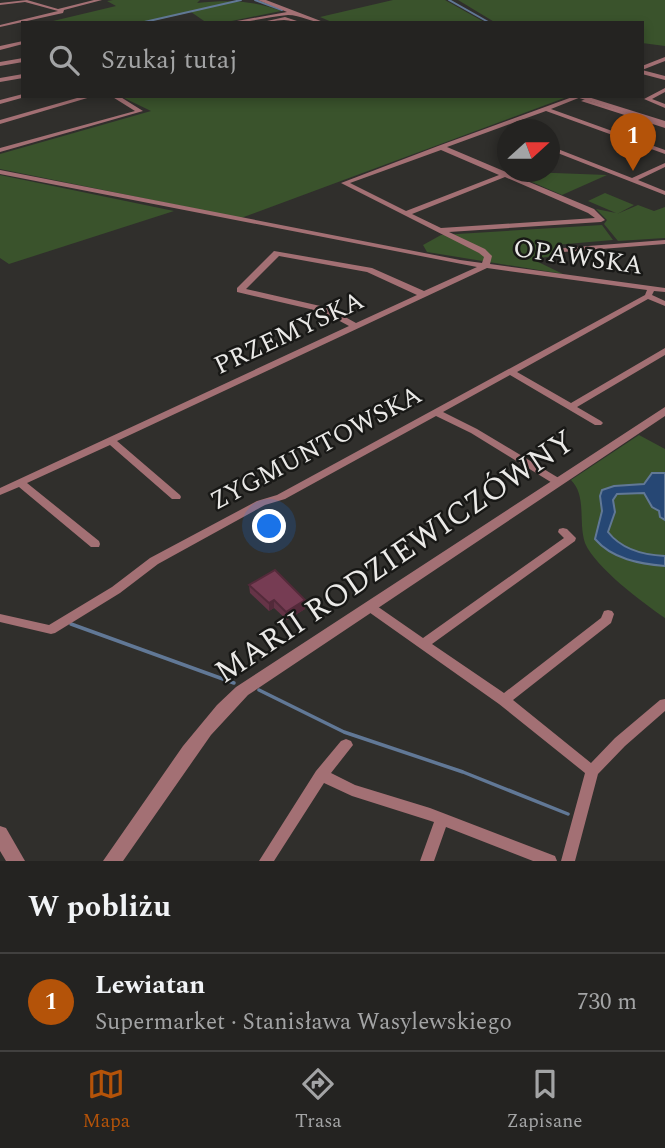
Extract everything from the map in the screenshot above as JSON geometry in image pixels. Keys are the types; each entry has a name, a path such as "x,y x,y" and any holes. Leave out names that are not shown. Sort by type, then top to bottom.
{"street":[{"path":"57,10 100,0"},
{"path":"261,0 317,21"},
{"path":"0,4 25,1 62,11 0,26"},
{"path":"263,21 291,13"},
{"path":"266,21 285,18 295,21"},
{"path":"0,48 21,43"},
{"path":"644,69 665,59"},
{"path":"0,64 21,60"},
{"path":"644,71 665,78"},
{"path":"0,80 21,76"},
{"path":"665,90 647,99 665,106"},
{"path":"0,102 21,97"},
{"path":"0,122 84,98"},
{"path":"0,150 140,110 118,98"},
{"path":"519,119 581,98 665,124"},
{"path":"546,109 665,152"},
{"path":"485,266 488,256 482,251 344,183 497,127"},
{"path":"440,147 497,168"},
{"path":"561,152 665,193"},
{"path":"631,180 665,165"},
{"name":"OPAWSKA","path":"0,172 485,266 649,292 665,290"},
{"path":"407,213 497,178"},
{"path":"440,230 601,220 591,211 528,182"},
{"name":"OPAWSKA","path":"563,250 665,242"},
{"path":"357,327 327,310 240,290 277,253 369,270 425,295"},
{"name":"PRZEMYSKA","path":"0,492 485,266"},
{"path":"649,292 665,304"},
{"name":"ZYGMUNTOWSKA","path":"0,618 51,630 116,590 153,561 261,503 281,497 649,292"},
{"path":"571,407 665,351"},
{"path":"509,371 598,423"},
{"name":"MARII RODZIEWICZÓWNY","path":"112,861 204,728 225,706 261,677 665,411"},
{"path":"435,412 474,430 558,482"},
{"path":"110,440 176,497"},
{"path":"20,483 95,544"},
{"path":"423,644 571,538 563,532"},
{"path":"370,607 504,700 592,771"},
{"path":"504,700 607,620 608,614"},
{"path":"568,861 592,771 620,742 665,704"},
{"path":"266,861 321,775 346,745"},
{"path":"321,775 352,790 442,819 550,861"},
{"path":"427,861 442,819"},
{"path":"0,834 16,861"},
{"name":"MARII RODZIEWICZÓWNY","path":"120,861 129,840"}],"green space":[{"path":"393,0 445,0 482,21 329,21 320,17"},
{"path":"458,0 665,0 665,46 644,43 644,21 493,21"},
{"path":"107,1 240,2 281,11 232,21 204,21 191,12 152,21 53,21 116,6"},
{"path":"124,98 564,98 508,119 497,119 497,123 241,218 0,169 0,154 151,111"},
{"path":"560,173 607,175 562,195 532,182 560,182"},
{"path":"0,175 174,211 9,264 0,258"},
{"path":"605,193 634,205 617,214 638,205 654,211 665,207 665,238 618,241 604,224 607,220 596,209 616,213 588,201"},
{"path":"602,225 613,240 555,245 562,255 532,259 563,274 427,252 423,245 441,235"},
{"path":"639,435 665,449 665,618 620,584 590,552 583,535 581,501 571,480"}],"water":[{"path":"652,473 665,473 665,520 660,517 659,511 652,507 644,493 617,494 613,500 615,512 608,532 620,543 634,550 665,556 665,566 636,562 618,556 595,539 602,511 602,490 614,486 644,484"}],"building":[{"path":"275,570 305,600 286,612 274,600 269,603 249,585"}],"waterway":[{"path":"149,21 241,0"},
{"path":"255,0 282,10"},
{"path":"449,0 486,21"},
{"path":"71,624 234,683"},
{"path":"259,690 344,732 463,772 568,814"}],"place":[{"name":"Lewiatan","path":"633,171"}]}
